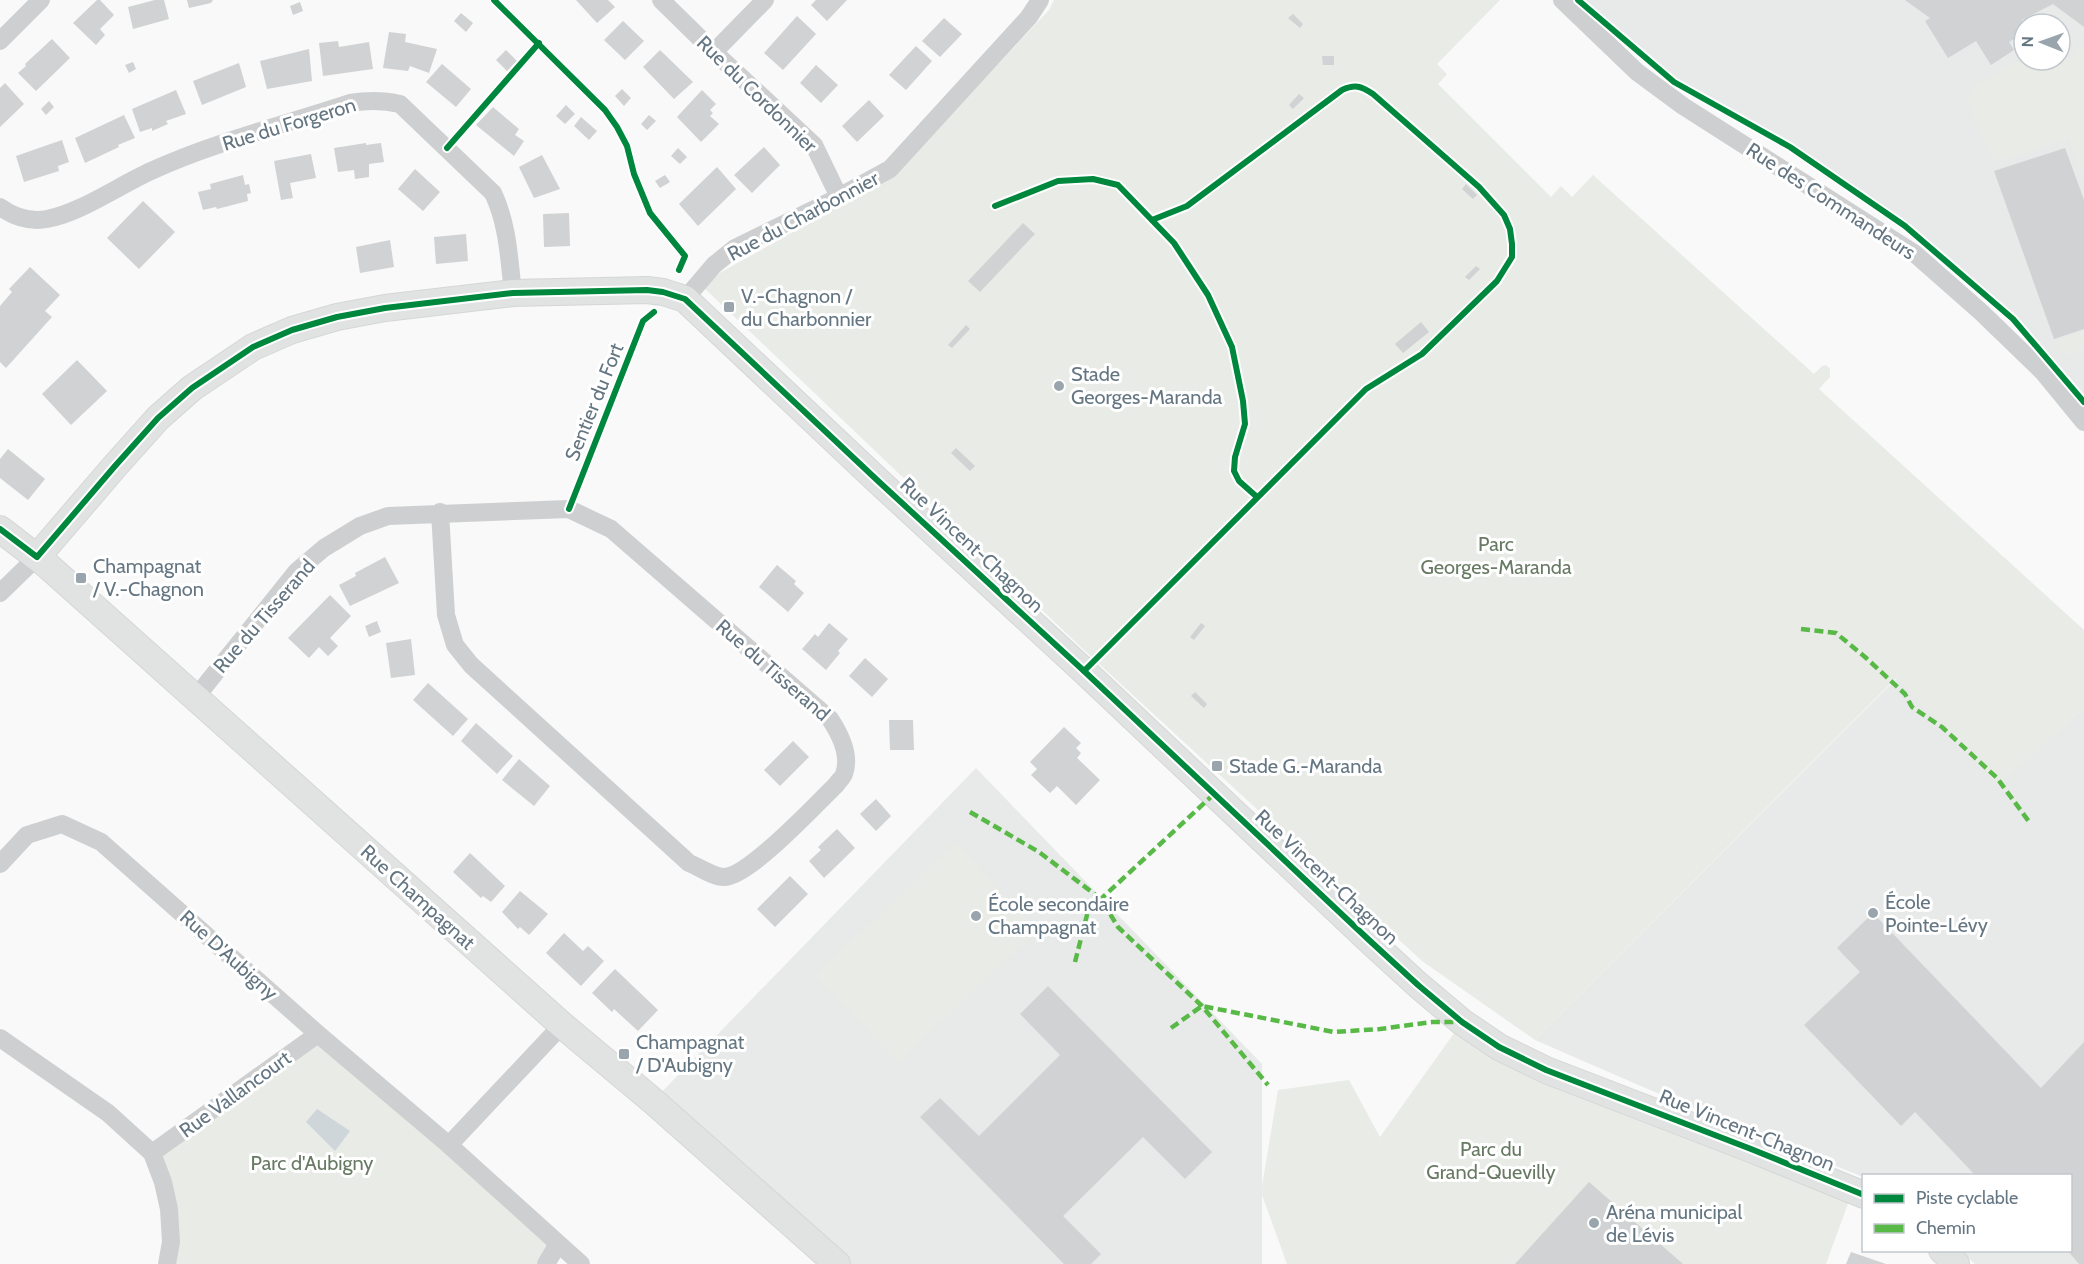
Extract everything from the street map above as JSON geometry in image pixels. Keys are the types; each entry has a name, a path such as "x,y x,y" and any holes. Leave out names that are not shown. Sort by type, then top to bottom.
{"street":[{"path":"0,41 41,0"},
{"name":"Rue du Cordonnier","path":"661,0 814,145 839,197"},
{"path":"714,52 765,0"},
{"name":"Rue du Charbonnier","path":"685,299 714,266 735,248 890,170 1029,17 1040,0"},
{"name":"Rue des Commandeurs","path":"1562,0 1637,72 1683,106 1914,253 1981,312 2043,372 2084,422"},
{"name":"Rue du Forgeron","path":"0,207 12,215 29,219 46,219 65,214 150,171 202,151 350,103 368,100 388,101 400,104 493,193 501,209 505,227 513,294"},
{"name":"Rue Vincent-Chagnon","path":"37,557 158,418 192,388 253,347 292,330 337,317 385,308 513,294 647,290 685,299 1369,940 1462,1022 1499,1047 1546,1070 1862,1195"},
{"name":"Rue du Tisserand","path":"196,697 297,571 324,548 360,526 388,516 440,512 569,508 611,529 830,719 842,738 846,758 844,774 836,785 756,861 740,872 724,877 689,863 471,665 455,645 446,615 440,512"},
{"name":"Rue Champagnat","path":"0,529 37,557 562,1025 653,1101 837,1264"},
{"path":"0,593 37,557"},
{"name":"Rue D'Aubigny","path":"0,864 27,835 62,824 101,842 318,1034 449,1145 581,1264"},
{"path":"449,1145 562,1025"},
{"name":"Rue Vallancourt","path":"152,1153 318,1034"},
{"path":"0,1038 108,1113 152,1153 163,1182 169,1209 171,1242 167,1264"},
{"path":"546,1264 558,1244"},
{"path":"1943,1252 1956,1264"}],"shaded area":[{"path":"1580,0 2084,0 2084,402 2013,319 1905,226 1779,141 1674,82 1616,34"},
{"name":"École Pointe-Lévy","path":"1898,677 1998,785 2084,708 2084,1264 1975,1264 1962,1252 2072,1252 2072,1174 1862,1174 1862,1177 1657,1093 1535,1040"},
{"name":"École secondaire Champagnat","path":"976,768 1262,1064 1262,1264 837,1264 653,1101"},
{"path":"317,1109 350,1131 335,1151 306,1122"}],"green space":[{"name":"Parc Georges-Maranda","path":"1054,0 1500,0 1437,64 1447,74 1438,84 1551,197 1561,186 1572,197 1593,175 1814,374 1826,365 1830,369 1830,377 1819,389 2084,630 2084,708 1998,786 1897,677 1535,1040 1422,961 1085,651 700,284 893,176 1049,10"},
{"path":"2079,46 2084,50 2084,181 2068,138 1994,163 1966,98 1978,84 2012,64 2012,72 2072,72 2072,55"},
{"path":"2084,331 2084,349 2063,356 2056,341"},
{"path":"955,843 1038,930 898,1062 816,975"},
{"name":"Parc du Grand-Quevilly","path":"1462,1022 1853,1190 1826,1264 1287,1264 1261,1192 1278,1090 1349,1080 1380,1137"},
{"name":"Parc d'Aubigny","path":"318,1034 558,1244 546,1264 167,1264 171,1242 152,1153"}],"building":[{"path":"97,0 100,0 114,15 100,29 105,35 96,45 73,23"},
{"path":"164,0 169,19 133,29 128,7"},
{"path":"187,0 213,0 211,3 189,8"},
{"path":"576,0 608,0 615,7 597,23"},
{"path":"816,0 847,0 827,21 811,5"},
{"path":"1905,0 2084,0 2084,27 2072,18 2072,12 2064,12 2053,4 2038,12 2012,12 2012,40 2009,42 2012,51 1991,65 1976,41 1948,58 1925,21 1930,18"},
{"path":"300,2 303,11 293,15 290,6"},
{"path":"461,13 473,23 466,32 454,21"},
{"path":"1293,14 1303,24 1300,28 1288,18"},
{"path":"797,16 816,34 783,70 764,53"},
{"path":"944,18 962,34 940,57 922,41"},
{"path":"623,21 644,41 625,60 604,40"},
{"path":"389,32 406,34 405,42 437,49 429,73 410,66 408,71 383,68"},
{"path":"52,39 70,58 36,91 18,73"},
{"path":"338,41 339,47 369,42 373,69 323,76 319,43"},
{"path":"916,46 932,61 906,90 889,75"},
{"path":"309,49 312,81 267,89 260,61"},
{"path":"506,50 517,61 507,71 496,60"},
{"path":"660,50 693,82 674,99 643,67"},
{"path":"1322,56 1334,56 1334,65 1323,65"},
{"path":"133,62 136,69 129,73 125,65"},
{"path":"239,63 246,87 202,105 193,81"},
{"path":"442,64 471,89 456,107 426,82"},
{"path":"816,65 838,85 821,103 800,83"},
{"path":"5,83 24,104 0,127 0,88"},
{"path":"622,89 631,98 624,106 615,96"},
{"path":"176,90 186,114 166,121 168,124 152,131 152,128 140,132 132,109"},
{"path":"702,90 716,104 710,110 713,113 710,116 719,124 701,142 677,117"},
{"path":"1299,94 1304,98 1293,109 1289,105"},
{"path":"869,100 884,116 857,142 842,126"},
{"path":"49,101 54,107 46,115 41,109"},
{"path":"566,105 575,114 565,124 556,116"},
{"path":"493,107 519,129 515,135 524,141 514,156 476,125"},
{"path":"124,115 135,138 85,163 75,138"},
{"path":"649,115 656,121 647,130 641,124"},
{"path":"581,117 597,131 589,140 574,126"},
{"path":"62,140 69,162 58,166 59,171 24,182 16,156"},
{"path":"366,143 366,145 381,143 384,162 369,164 369,177 355,179 354,170 338,172 334,148"},
{"path":"764,147 780,165 752,193 734,175"},
{"path":"678,148 687,157 680,164 671,156"},
{"path":"2065,148 2084,200 2084,329 2054,339 1994,171"},
{"path":"311,154 316,178 290,183 293,198 281,200 274,161"},
{"path":"542,155 560,189 534,198 519,167"},
{"path":"717,167 736,189 698,226 679,204"},
{"path":"415,169 440,192 423,211 398,189"},
{"path":"243,175 245,185 249,184 251,193 247,194 248,201 203,210 198,192 211,189 210,184"},
{"path":"665,175 670,182 660,188 655,181"},
{"path":"1466,184 1477,195 1473,199 1462,189"},
{"path":"143,201 175,232 139,269 107,238"},
{"path":"569,213 570,246 544,247 543,214"},
{"path":"1023,223 1035,234 980,292 968,281"},
{"path":"466,234 468,261 436,264 434,237"},
{"path":"390,240 394,267 360,273 356,247"},
{"path":"1476,266 1480,269 1469,280 1465,277"},
{"path":"30,267 60,295 45,311 52,317 6,368 0,362 0,306 12,292 9,289"},
{"path":"1421,322 1429,332 1403,353 1395,344"},
{"path":"966,325 970,329 952,348 948,345"},
{"path":"77,360 107,391 71,425 42,394"},
{"path":"956,448 975,466 970,471 951,453"},
{"path":"8,449 45,479 28,500 0,478 0,459"},
{"path":"385,557 399,583 350,606 339,585 356,576 355,573"},
{"path":"777,565 796,581 794,584 804,593 788,612 759,587"},
{"path":"330,595 351,616 330,638 338,646 328,656 319,647 309,658 288,638"},
{"path":"377,621 381,632 369,637 365,626"},
{"path":"829,623 848,639 826,670 802,649 815,634 818,637"},
{"path":"1201,623 1205,626 1194,640 1190,637"},
{"path":"411,639 415,675 391,678 386,643"},
{"path":"865,658 888,679 872,697 849,676"},
{"path":"428,683 468,719 453,736 413,700"},
{"path":"1195,692 1207,704 1204,708 1191,696"},
{"path":"889,720 913,720 914,750 890,750"},
{"path":"476,723 513,756 497,774 461,741"},
{"path":"1064,727 1081,743 1076,748 1081,753 1077,758 1100,780 1076,805 1057,786 1050,793 1031,775 1037,769 1030,762"},
{"path":"793,741 809,757 780,786 764,770"},
{"path":"519,759 550,786 534,806 502,780"},
{"path":"876,799 891,816 876,831 860,814"},
{"path":"837,829 855,848 824,878 809,861 821,850 818,847"},
{"path":"470,853 505,886 491,902 483,896 481,898 453,872"},
{"path":"790,876 808,894 775,927 757,909"},
{"path":"520,891 548,914 529,935 520,927 518,929 502,912"},
{"path":"1873,913 2041,1088 2084,1042 2084,1264 2079,1264 2069,1252 2072,1252 2072,1174 1974,1174 1915,1112 1901,1126 1804,1025 1860,972 1837,948"},
{"path":"564,933 583,951 588,946 604,961 581,986 546,953"},
{"path":"615,969 658,1010 638,1031 614,1009 612,1012 592,993"},
{"path":"1048,986 1212,1152 1185,1179 1143,1137 1063,1216 1101,1254 1091,1264 1064,1264 920,1117 940,1098 979,1136 1060,1055 1020,1014"},
{"name":"Aréna municipal de Lévis","path":"1589,1182 1683,1264 1515,1264"},
{"path":"1851,1252 1886,1264 1846,1264"}],"marked path":[{"path":"1801,629 1836,633 1865,657 1905,694 1912,707 1942,727 1997,778 2030,823"},
{"path":"1075,962 1088,911 1214,794"},
{"path":"970,812 1039,852 1101,899 1118,927 1202,1006 1268,1085"},
{"path":"1171,1028 1202,1006 1334,1032 1432,1022 1461,1022"}],"cycle path":[{"path":"494,0 605,110 617,127 627,146 634,174 650,213 685,256 679,270"},
{"path":"1578,0 1674,82 1790,147 1905,226 2013,319 2084,402"},
{"path":"447,148 539,43"},
{"path":"1084,671 1366,389 1422,354 1497,281 1512,257 1510,229 1504,215 1479,187 1373,94 1358,87 1342,90 1187,206 1152,220"},
{"path":"995,206 1058,181 1093,179 1118,185 1174,243 1208,295 1232,347 1243,401 1245,424 1235,457 1234,471 1239,481 1257,497"},
{"path":"0,529 37,557 158,418 192,388 253,347 292,330 337,317 385,308 513,293 647,290 685,299 1369,940 1462,1022 1499,1047 1546,1070 1862,1194"},
{"name":"Sentier du Fort","path":"569,509 643,321 654,312"}],"place":[{"name":"V.-Chagnon / du Charbonnier","path":"729,307"},
{"name":"Stade Georges-Maranda","path":"1059,386"},
{"name":"Champagnat / V.-Chagnon","path":"81,578"},
{"name":"Stade G.-Maranda","path":"1217,766"},
{"name":"École Pointe-Lévy","path":"1873,913"},
{"name":"École secondaire Champagnat","path":"976,916"},
{"name":"Champagnat / D'Aubigny","path":"624,1054"},
{"name":"Aréna municipal de Lévis","path":"1594,1223"}]}
